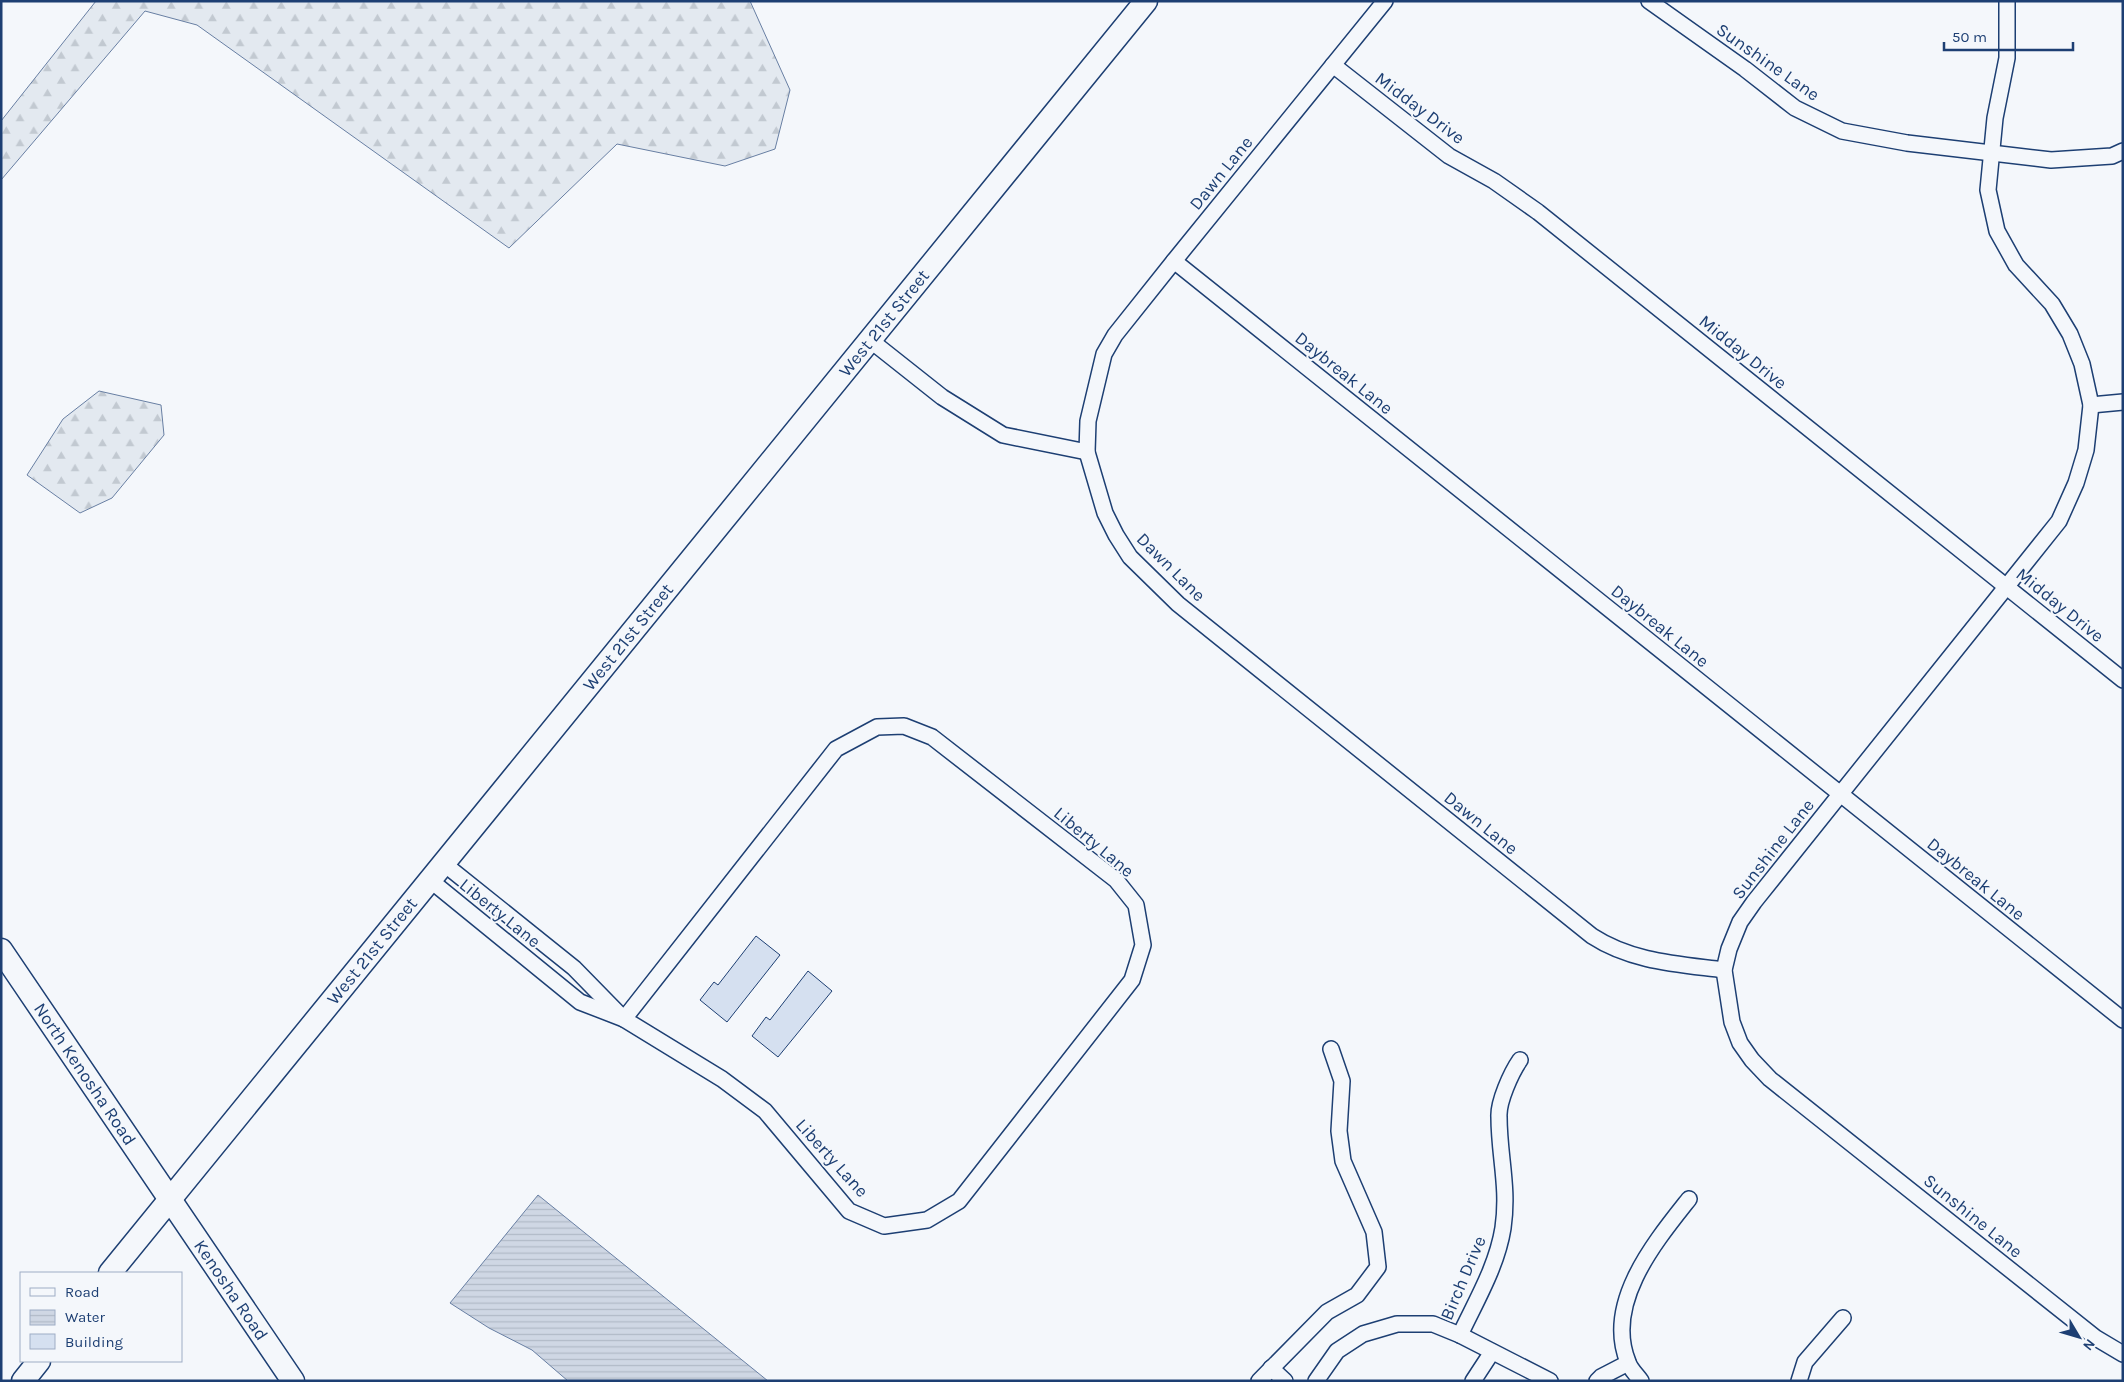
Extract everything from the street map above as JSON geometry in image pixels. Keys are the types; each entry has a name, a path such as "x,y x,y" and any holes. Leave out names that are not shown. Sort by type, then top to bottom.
{"street":[{"name":"West 21st Street","path":"111,1272 1146,1"},
{"name":"Dawn Lane","path":"1385,1 1115,335 1104,354 1088,420 1087,452 1105,514 1130,557 1178,604 1592,936 1610,948 1642,960 1724,970"},
{"name":"Sunshine Lane","path":"1649,1 1745,69 1795,108 1842,131 1906,143 2050,160 2112,156 2123,151"},
{"name":"Sunshine Lane","path":"2007,1 2006,58 1995,118 1988,190 1997,231 2016,265 2052,304 2070,334 2082,364 2091,405 2086,450 2066,509 1740,922 1729,949 1724,970 1732,1022 1740,1044 1770,1079 2096,1338 2123,1354"},
{"name":"Midday Drive","path":"1333,65 1450,156 1494,180 1538,212 2123,680"},
{"name":"Daybreak Lane","path":"1174,261 2123,1020"},
{"path":"870,340 942,397 1003,435 1087,452"},
{"path":"2091,405 2123,402"},
{"name":"Liberty Lane","path":"436,872 580,1002 624,1019 722,1079 765,1111 849,1211 884,1226 927,1220 959,1201 1132,980 1143,945 1136,906 1116,880 932,736 904,726 876,727 836,750 624,1019"},
{"name":"Liberty Lane","path":"436,872 574,968 597,989 624,1019"},
{"name":"North Kenosha Road","path":"1,950 170,1199"},
{"path":"1259,1381 1327,1312 1357,1294 1378,1267 1374,1232 1343,1161 1339,1131 1342,1081 1331,1049"},
{"name":"Birch Drive","path":"1460,1335 1493,1264 1503,1230 1506,1187 1498,1115 1511,1073 1520,1060"},
{"name":"Kenosha Road","path":"170,1199 293,1381"},
{"path":"1641,1381 1628,1363 1621,1326 1633,1282 1648,1252 1689,1199"},
{"path":"1799,1381 1805,1362 1842,1318"},
{"path":"1316,1381 1337,1351 1363,1334 1397,1324 1434,1324 1460,1335 1550,1381"},
{"path":"1473,1381 1492,1352"},
{"path":"23,1381 38,1362"},
{"path":"1597,1381 1628,1363"},
{"path":"1270,1368 1285,1381"}],"green space":[{"path":"96,1 750,1 790,90 775,149 725,166 617,144 509,248 197,25 145,11 1,180 1,121"},
{"path":"99,391 161,405 164,435 112,498 80,513 27,475 63,419"}],"water":[{"path":"538,1195 768,1381 568,1381 532,1350 489,1328 450,1303"}],"building":[{"path":"756,936 780,955 727,1022 700,1000 714,982 718,985"},
{"path":"808,971 832,991 778,1057 752,1036 766,1017 770,1020"}]}
